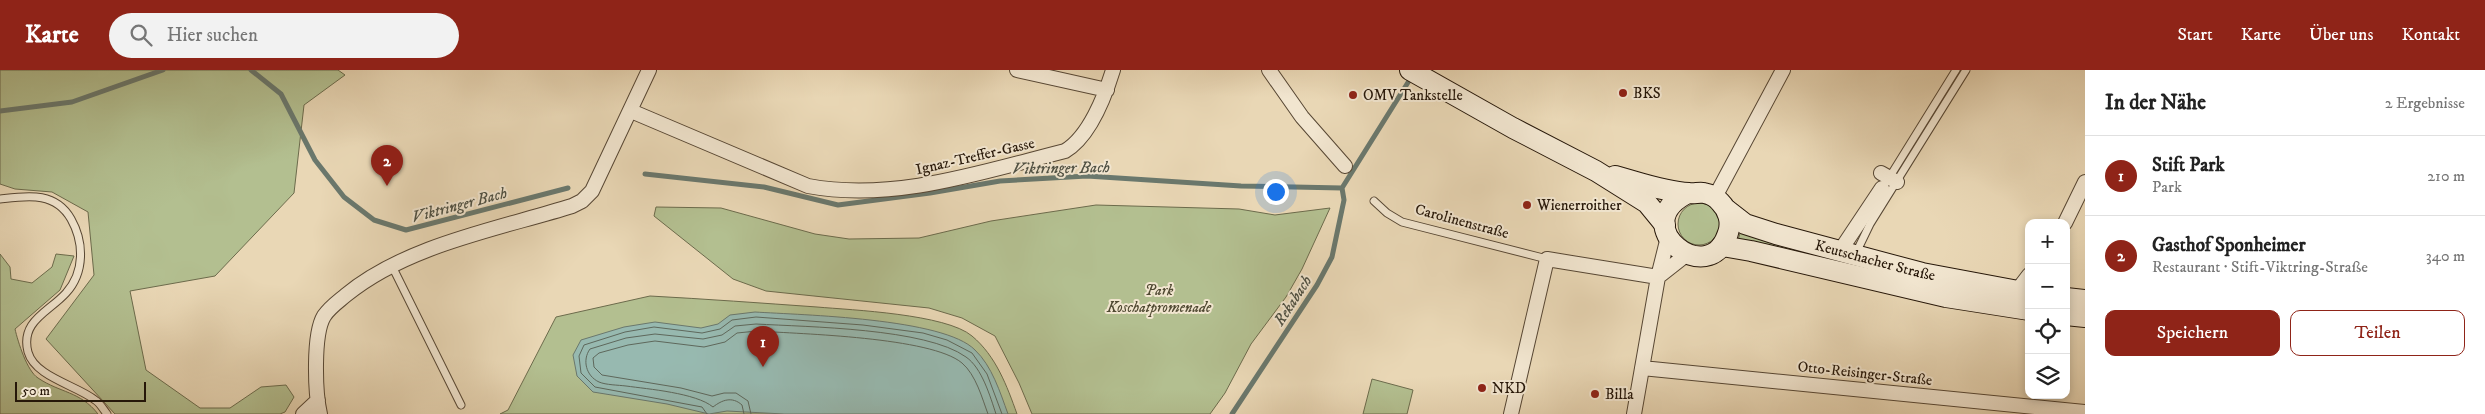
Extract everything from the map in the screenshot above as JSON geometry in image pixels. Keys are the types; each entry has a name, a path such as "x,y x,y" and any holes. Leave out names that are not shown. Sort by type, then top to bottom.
{"main road":[{"name":"Keutschacher Straße","path":"1410,70 1434,85 1596,171 1647,203 1667,231 1676,248 1686,255"},
{"name":"Keutschacher Straße","path":"1596,171 1688,193 1702,192 1721,204 1745,224 1922,272 2022,293"},
{"path":"1667,231 1667,214 1672,205 1688,193"},
{"path":"1686,255 1699,256 1711,254 1722,246 1730,229 1721,204"},
{"name":"Keutschacher Straße","path":"1722,246 1751,251 1946,297 2025,309"},
{"path":"2070,298 2085,300"},
{"path":"2070,315 2085,317"}],"street":[{"path":"303,414 319,407 318,344 320,325 324,316 357,286 412,255 572,206 582,201 592,191 649,70"},
{"path":"1017,70 1107,90"},
{"name":"Ignaz-Treffer-Gasse","path":"630,111 808,186 836,192 892,190 965,176 1065,151 1075,145 1081,138 1107,90 1113,70"},
{"path":"1268,70 1302,117 1345,166"},
{"path":"1721,204 1783,70"},
{"path":"1847,253 1887,180"},
{"path":"2067,219 2085,182"},
{"path":"1634,414 1667,231"},
{"path":"1658,276 1686,255"},
{"path":"1511,414 1547,259"},
{"name":"Carolinenstraße","path":"1547,259 1658,276"},
{"name":"Otto-Reisinger-Straße","path":"1642,368 2085,412"}],"lane":[{"path":"1887,180 1956,70"},
{"path":"1887,180 1966,70"},
{"path":"0,199 34,195 45,198 69,215 76,228 82,247 74,283 66,293 36,318 28,331 26,342 28,354 36,365 52,377 96,400 107,414"},
{"name":"Carolinenstraße","path":"1374,201 1386,214 1402,222 1547,259"},
{"path":"392,266 461,404"}],"green space":[{"path":"0,70 338,70 345,75 304,105 294,193 215,276 130,291 146,370 200,408 230,408 261,387 286,385 294,397 285,412 280,414 115,414 46,339 94,275 88,212 52,192 15,189 0,184"},
{"path":"1699,203 1714,209 1720,224 1714,239 1699,245 1684,239 1678,224 1684,209"},
{"name":"Park Koschatpromenade","path":"1096,205 1239,209 1275,215 1330,208 1302,269 1286,297 1251,344 1225,393 1210,414 1032,414 1019,383 995,336 962,318 929,308 766,291 733,279 654,216 656,207 721,208 815,234 849,239 919,238 991,221"},
{"path":"1741,230 1896,275 1738,240"},
{"path":"0,254 10,267 11,279 32,283 52,267 56,254 74,256 60,290 15,329 24,356 34,374 46,383 77,396 91,406 98,414 0,414"},
{"path":"650,296 898,314 942,323 972,336 988,353 1005,382 1017,414 500,414 508,410 556,317"},
{"path":"1372,379 1413,390 1407,414 1363,414"}],"water":[{"path":"755,312 871,320 934,331 959,339 981,356 995,380 1008,414 784,414 727,411 709,414 667,404 593,392 577,376 573,355 581,340 624,327 655,322 701,328 718,324 730,315"}],"waterway":[{"name":"Viktringer Bach","path":"0,111 72,102 163,70"},
{"name":"Viktringer Bach","path":"251,70 281,94 315,160 344,197 374,220 406,230 568,188"},
{"name":"Viktringer Bach","path":"645,174 764,187 838,205 930,193 1000,181 1087,176 1241,186 1342,188 1412,76"},
{"name":"Rekabach","path":"1232,414 1317,285 1332,257 1344,200 1342,188"}],"place":[{"name":"BKS","path":"1623,93"},
{"name":"OMV Tankstelle","path":"1353,95"},
{"name":"Gasthof Sponheimer","path":"387,186"},
{"name":"Wienerroither","path":"1527,205"},
{"name":"Stift Park","path":"763,367"},
{"name":"NKD","path":"1482,388"},
{"name":"Billa","path":"1595,394"}]}
